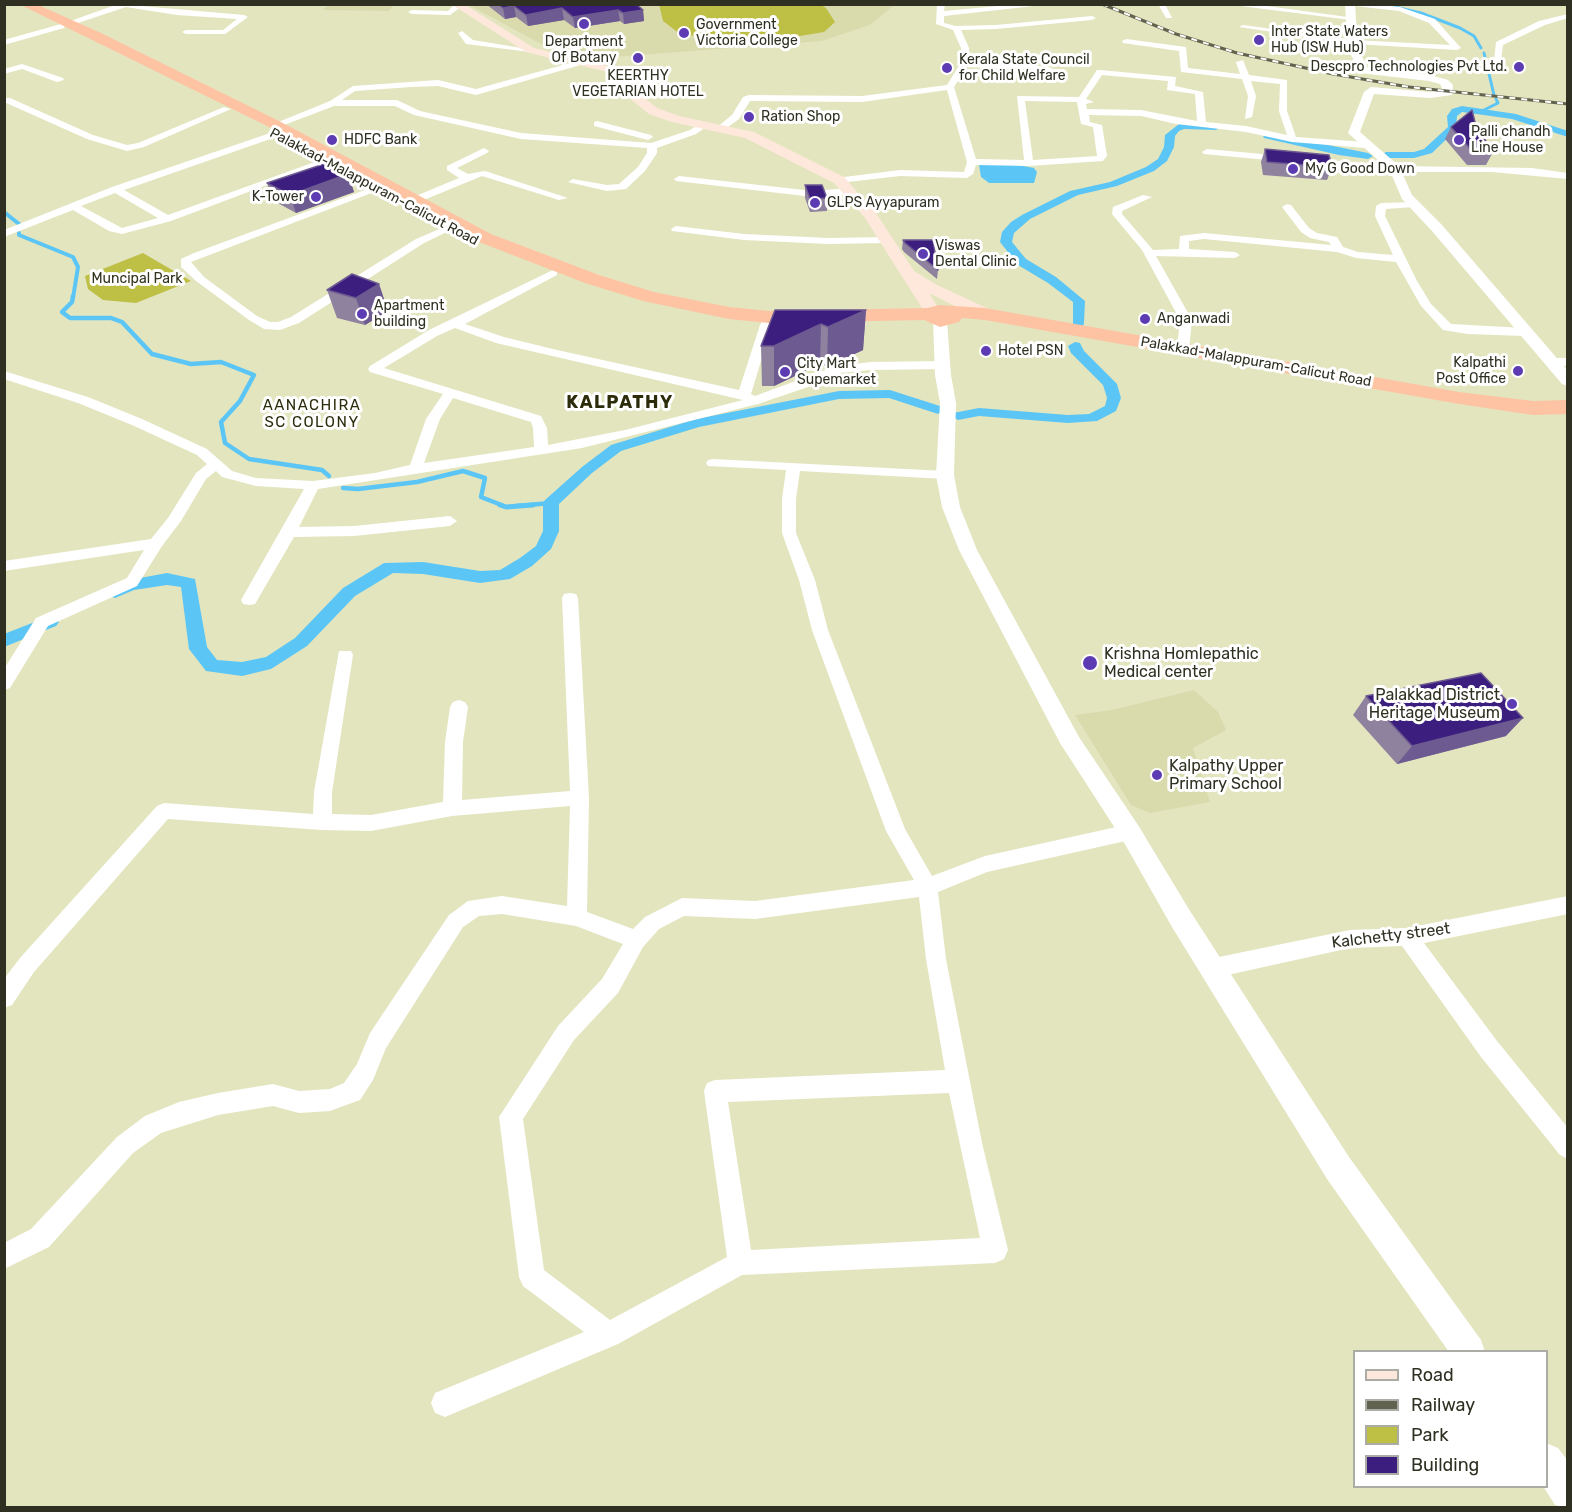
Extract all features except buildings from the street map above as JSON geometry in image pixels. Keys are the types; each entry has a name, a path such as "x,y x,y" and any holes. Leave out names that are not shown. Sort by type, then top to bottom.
{"highway":[{"name":"Palakkad-Malappuram-Calicut Road","path":"9,4 65,25 415,200 485,238 539,260 650,297 701,309 787,317 939,317 1343,384 1518,410 1568,413"},
{"name":"Palakkad-Malappuram-Calicut Road","path":"25,4 227,109 276,130 326,161 448,229 553,273 641,302 685,313 766,325 836,326 985,314 1459,398 1533,408 1568,407"}],"main road":[{"path":"457,5 530,50 609,69 620,77 632,94 653,111 749,135 840,180 871,216 903,268 939,317"},
{"path":"903,268 931,288 985,314"}],"street":[{"path":"941,4 940,24 956,28 1012,26 1092,18"},
{"path":"1161,4 1169,16"},
{"path":"1228,4 1309,8 1351,18"},
{"path":"4,43 123,5 174,13 244,16 225,32 186,32"},
{"path":"412,12 450,13 457,5"},
{"path":"1243,27 1354,42 1457,48 1432,21 1400,9 1350,5 1354,42 1353,49 1364,71 1430,78 1448,85 1448,92 1430,95 1382,89 1369,92 1354,133 1389,165 1406,196 1524,332 1560,362 1568,381"},
{"path":"940,14 1025,7 1050,8"},
{"path":"1025,7 1044,22"},
{"path":"1009,8 1029,24"},
{"path":"984,20 1034,14 1050,8"},
{"path":"987,10 1012,26"},
{"path":"153,20 174,13"},
{"path":"1496,69 1499,44 1542,23 1568,16"},
{"path":"840,180 900,173 967,175 972,162 950,87 964,64 965,48 956,28"},
{"path":"462,33 469,39 469,42 530,50"},
{"path":"972,162 1029,163 1100,159 1102,156 1097,125 1086,124 1081,100 1100,72 1173,79 1180,77 1184,70 1183,49 1126,41"},
{"path":"4,234 116,189 276,130 333,103 353,89 438,83 476,92 580,62"},
{"path":"1240,62 1252,96 1248,117"},
{"path":"964,64 1049,69"},
{"path":"4,72 22,66 60,80"},
{"path":"1184,70 1284,82 1283,111 1292,139"},
{"path":"1173,79 1170,88 1198,92 1203,123"},
{"path":"721,128 736,117 746,99 749,98 862,99 950,87"},
{"path":"1029,163 1020,98 1143,105"},
{"path":"5,100 90,137 128,148 141,145 227,109"},
{"path":"333,103 397,103 417,113 520,136 657,143 693,132 704,125"},
{"path":"1083,112 1141,113 1176,121 1246,129 1292,139 1365,145"},
{"path":"597,124 657,143"},
{"path":"573,182 607,188 622,187 642,169 657,143"},
{"path":"466,178 450,168 484,151"},
{"path":"1207,153 1567,175"},
{"path":"75,207 113,229 122,231 167,219 326,161"},
{"path":"415,200 482,173 563,198"},
{"path":"679,179 813,194 850,191"},
{"path":"116,189 167,219"},
{"path":"377,189 198,255 185,261 187,267 253,318 268,326 280,326 294,320 420,241 448,229"},
{"path":"1147,197 1117,209 1117,214 1149,253 1186,320 1183,349"},
{"path":"1414,204 1381,206 1380,216 1411,281 1427,306 1447,327 1524,332"},
{"path":"1287,207 1305,230 1314,236 1333,239 1339,249"},
{"path":"676,229 744,237 828,241 886,240"},
{"path":"1184,252 1184,238 1204,236 1339,249 1356,255 1401,259"},
{"path":"1149,253 1184,252 1234,255"},
{"path":"541,449 540,428 536,418 374,369 433,333 553,273"},
{"path":"939,317 942,365 948,403 945,475 951,507 973,559 1071,743 1130,832 1181,919 1338,1168 1468,1350"},
{"path":"455,324 500,340 748,398"},
{"path":"748,398 766,325"},
{"path":"7,378 83,400 136,422 202,452 227,474 256,482 313,485 582,444 626,434 810,382 837,370 871,366 942,365"},
{"path":"416,468 433,419 450,393"},
{"path":"4,684 39,628 132,582 156,543 174,521 201,476 216,464"},
{"path":"713,464 794,466 945,475"},
{"path":"445,1403 609,1335 740,1263 995,1250 970,1143 936,959 928,887 896,831 820,630 807,580 789,533 789,499 794,466"},
{"path":"249,600 289,532 313,485"},
{"path":"289,532 354,531 450,521"},
{"path":"4,566 156,543"},
{"path":"570,598 580,798 577,918"},
{"path":"322,822 323,792 345,655"},
{"path":"452,808 454,742 459,707"},
{"path":"4,998 27,965 164,811 322,822 371,823 452,808 580,798"},
{"path":"609,1335 532,1277 511,1117 566,1033 610,987 636,940 652,923 682,907 755,910 928,887 985,864 1130,832"},
{"path":"4,1257 40,1238 125,1145 153,1124 218,1104 273,1095 299,1102 330,1100 352,1092 365,1072 378,1041 456,921 475,907 502,905 577,918 636,940"},
{"name":"Kalchetty street","path":"1214,968 1350,939 1407,937 1568,905"},
{"path":"1407,937 1568,1147"},
{"path":"740,1263 716,1091 960,1082"}],"shaded area":[{"path":"328,5 394,5 389,11 323,10"},
{"name":"Government Victoria College","path":"469,5 894,5 870,25 822,41 601,58 554,51"},
{"name":"Kalpathy Upper Primary School","path":"1194,690 1218,712 1226,730 1193,748 1210,802 1150,813 1131,805 1075,715 1112,710"}],"green space":[{"path":"659,4 821,5 826,8 835,22 824,32 794,37 771,40 719,39 680,34 663,21"},
{"name":"Muncipal Park","path":"143,253 191,281 136,303 103,300 88,289 85,276"}],"water":[{"path":"979,165 1018,165 1034,168 1037,172 1034,183 989,183 981,177"}],"waterway":[{"path":"1395,7 1421,13 1460,28 1474,36 1481,48"},
{"path":"1484,53 1494,95"},
{"path":"1484,110 1498,103 1496,99"},
{"path":"1386,155 1414,155 1428,151 1453,128 1452,116 1455,111 1462,109 1513,116 1568,134"},
{"path":"1078,323 1079,301 1052,280 1022,262 1006,242 1008,232 1026,217 1074,193 1113,184 1150,169 1162,161 1169,147 1170,135 1176,129 1182,126 1216,127"},
{"path":"1268,136 1368,156"},
{"path":"4,212 19,224"},
{"path":"19,233 19,235 73,257 78,267 73,298"},
{"path":"73,296 72,302 62,312 70,318 111,318 122,322 152,354 191,364 221,362 254,375 240,401 221,422 225,443 249,459 322,470 329,476"},
{"path":"958,416 979,412 1068,419 1092,418 1111,408 1114,398 1110,384 1078,353 1075,346"},
{"path":"115,592 130,585 167,579 189,583 198,649 212,666 242,669 271,662 301,642 349,592 390,567 423,568 480,577 504,575 543,549 551,531 551,503 587,470 616,448 696,423 839,395 890,394 938,410"},
{"path":"343,488 358,489 417,482 463,471 485,478 481,497 504,506"},
{"path":"516,506 551,503"},
{"path":"500,505 506,507 533,505"},
{"path":"4,641 50,622"}],"railway":[{"path":"1102,4 1176,34 1237,53 1333,74 1409,87 1568,104"}],"place":[{"name":"Department Of Botany","path":"584,24"},
{"name":"Government Victoria College","path":"684,33"},
{"name":"Inter State Waters Hub (ISW Hub)","path":"1259,40"},
{"name":"KEERTHY VEGETARIAN HOTEL","path":"638,58"},
{"name":"Descpro Technologies Pvt Ltd.","path":"1519,67"},
{"name":"Kerala State Council for Child Welfare","path":"947,68"},
{"name":"Ration Shop","path":"749,117"},
{"name":"HDFC Bank","path":"332,140"},
{"name":"Palli chandh Line House","path":"1459,140"},
{"name":"My G Good Down","path":"1293,169"},
{"name":"K-Tower","path":"316,197"},
{"name":"GLPS Ayyapuram","path":"815,203"},
{"name":"Viswas Dental Clinic","path":"923,254"},
{"name":"Apartment building","path":"362,314"},
{"name":"Anganwadi","path":"1145,319"},
{"name":"Hotel PSN","path":"986,351"},
{"name":"Kalpathi Post Office","path":"1518,371"},
{"name":"City Mart Supemarket","path":"785,372"},
{"name":"Krishna Homlepathic Medical center","path":"1090,663"},
{"name":"Palakkad District Heritage Museum","path":"1512,704"},
{"name":"Kalpathy Upper Primary School","path":"1157,775"}],"district":[{"name":"KALPATHY","path":"620,403"},
{"name":"AANACHIRA SC COLONY","path":"312,414"}]}
